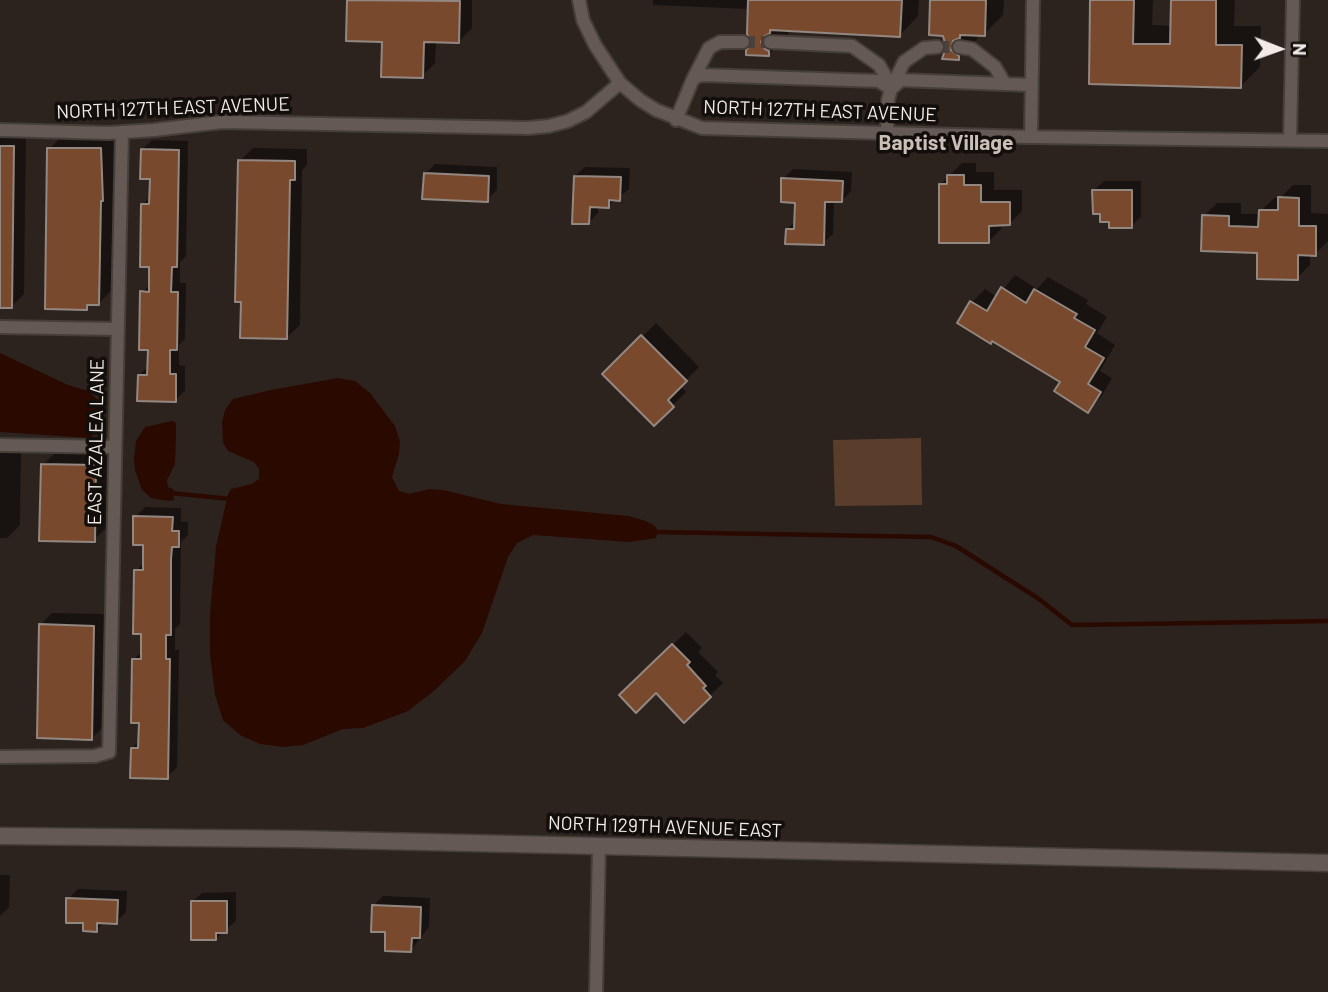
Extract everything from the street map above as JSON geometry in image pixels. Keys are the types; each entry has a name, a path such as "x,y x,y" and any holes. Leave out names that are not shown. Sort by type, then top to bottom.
{"street":[{"path":"579,0 583,20 595,45 620,83"},
{"path":"1031,137 1032,0"},
{"path":"1290,141 1293,0"},
{"path":"676,120 709,48 720,42 743,42"},
{"path":"770,42 852,46 879,65 891,88"},
{"path":"887,133 888,100 904,62 924,48 937,47"},
{"path":"959,47 972,49 995,67 1005,84"},
{"path":"693,79 701,75 878,81 891,88"},
{"path":"891,88 901,80 1031,85"},
{"name":"NORTH 127TH EAST AVENUE","path":"0,130 122,132 222,122 528,128 568,121 586,112 620,83 640,100 676,120 702,128 731,131 1328,141"},
{"name":"EAST AZALEA LANE","path":"0,757 95,756 109,752 122,132"},
{"path":"0,327 117,329"},
{"path":"0,445 115,447"},
{"name":"NORTH 129TH AVENUE EAST","path":"0,835 297,839 1328,863"},
{"path":"596,992 599,846"}],"shaded area":[{"path":"0,353 68,385 88,391 97,399 101,408 97,430 91,438 0,432"},
{"path":"338,378 355,381 370,393 395,426 400,441 392,477 399,491 409,494 430,489 443,490 501,504 628,516 646,521 655,526 658,532 656,538 629,542 533,535 517,543 508,557 482,633 465,661 435,690 408,711 363,728 343,729 303,745 283,747 260,744 240,735 223,720 215,695 210,654 210,614 216,547 228,494 231,489 252,484 259,479 259,469 254,462 228,451 223,442 222,422 225,410 233,399"},
{"path":"172,421 176,423 175,464 167,480 168,487 173,489 174,500 169,501 151,498 142,490 134,459 136,441 145,427"},
{"path":"921,438 922,505 835,506 833,440"}],"building":[{"path":"347,0 460,1 459,43 424,42 423,78 381,77 382,42 346,41"},
{"path":"748,0 902,0 900,37 770,30 761,42 769,51 769,56 746,55 746,50 752,43 747,34"},
{"path":"930,0 986,0 985,36 960,35 960,38 953,41 951,50 959,56 959,60 942,59 946,47 943,36 929,35"},
{"path":"1090,0 1134,0 1133,44 1170,44 1171,0 1216,0 1216,45 1242,45 1241,88 1089,84"},
{"path":"0,146 14,146 12,308 0,308"},
{"path":"47,148 101,148 103,201 99,305 87,305 87,310 45,309"},
{"path":"141,149 179,150 177,267 172,267 171,292 178,292 177,350 170,350 170,374 176,374 176,402 137,401 138,375 147,375 148,350 139,350 140,291 149,292 149,267 140,267 141,204 149,204 150,179 140,179"},
{"path":"238,160 295,161 295,180 290,180 287,339 240,338 241,302 235,302"},
{"path":"424,173 489,176 488,202 422,199"},
{"path":"947,175 964,175 964,185 981,185 981,202 1010,202 1010,225 989,226 989,243 939,243 939,184 947,184"},
{"path":"574,176 621,177 620,201 609,200 609,208 590,207 589,224 572,224"},
{"path":"781,178 843,181 842,202 825,202 824,245 785,244 786,229 794,229 795,203 781,202"},
{"path":"1092,190 1132,190 1132,228 1109,228 1109,222 1100,222 1100,214 1093,214"},
{"path":"1278,197 1299,198 1299,226 1316,226 1316,256 1298,255 1298,280 1257,279 1257,253 1201,251 1202,215 1229,216 1229,226 1258,227 1259,210 1278,210"},
{"path":"1001,287 1026,303 1034,289 1077,314 1074,318 1095,330 1085,347 1104,358 1088,384 1101,392 1088,413 1054,391 1060,382 957,323 970,301 987,311"},
{"path":"641,335 687,381 668,400 674,407 654,426 602,374"},
{"path":"41,464 96,465 95,542 39,541"},
{"path":"133,516 173,517 172,531 179,531 179,547 172,547 171,559 171,635 166,635 166,659 170,659 168,779 130,778 131,748 138,748 139,723 131,723 132,659 141,659 141,634 133,634 134,570 143,570 143,545 133,545"},
{"path":"39,624 94,626 92,740 37,738"},
{"path":"672,644 690,662 687,665 706,686 703,688 711,697 684,723 656,693 636,713 619,695"},
{"path":"66,898 118,900 117,924 97,923 97,932 83,931 83,923 66,923"},
{"path":"191,901 227,901 227,933 216,933 216,940 191,940"},
{"path":"372,905 421,907 420,938 412,938 411,952 385,951 385,932 371,932"}],"waterway":[{"path":"170,493 231,499"},
{"path":"655,532 931,537 956,546 1039,599 1072,625 1328,621"}],"tunnel":[{"path":"743,42 770,42"},
{"path":"937,47 959,47"}],"district":[{"name":"Baptist Village","path":"946,143"}]}
